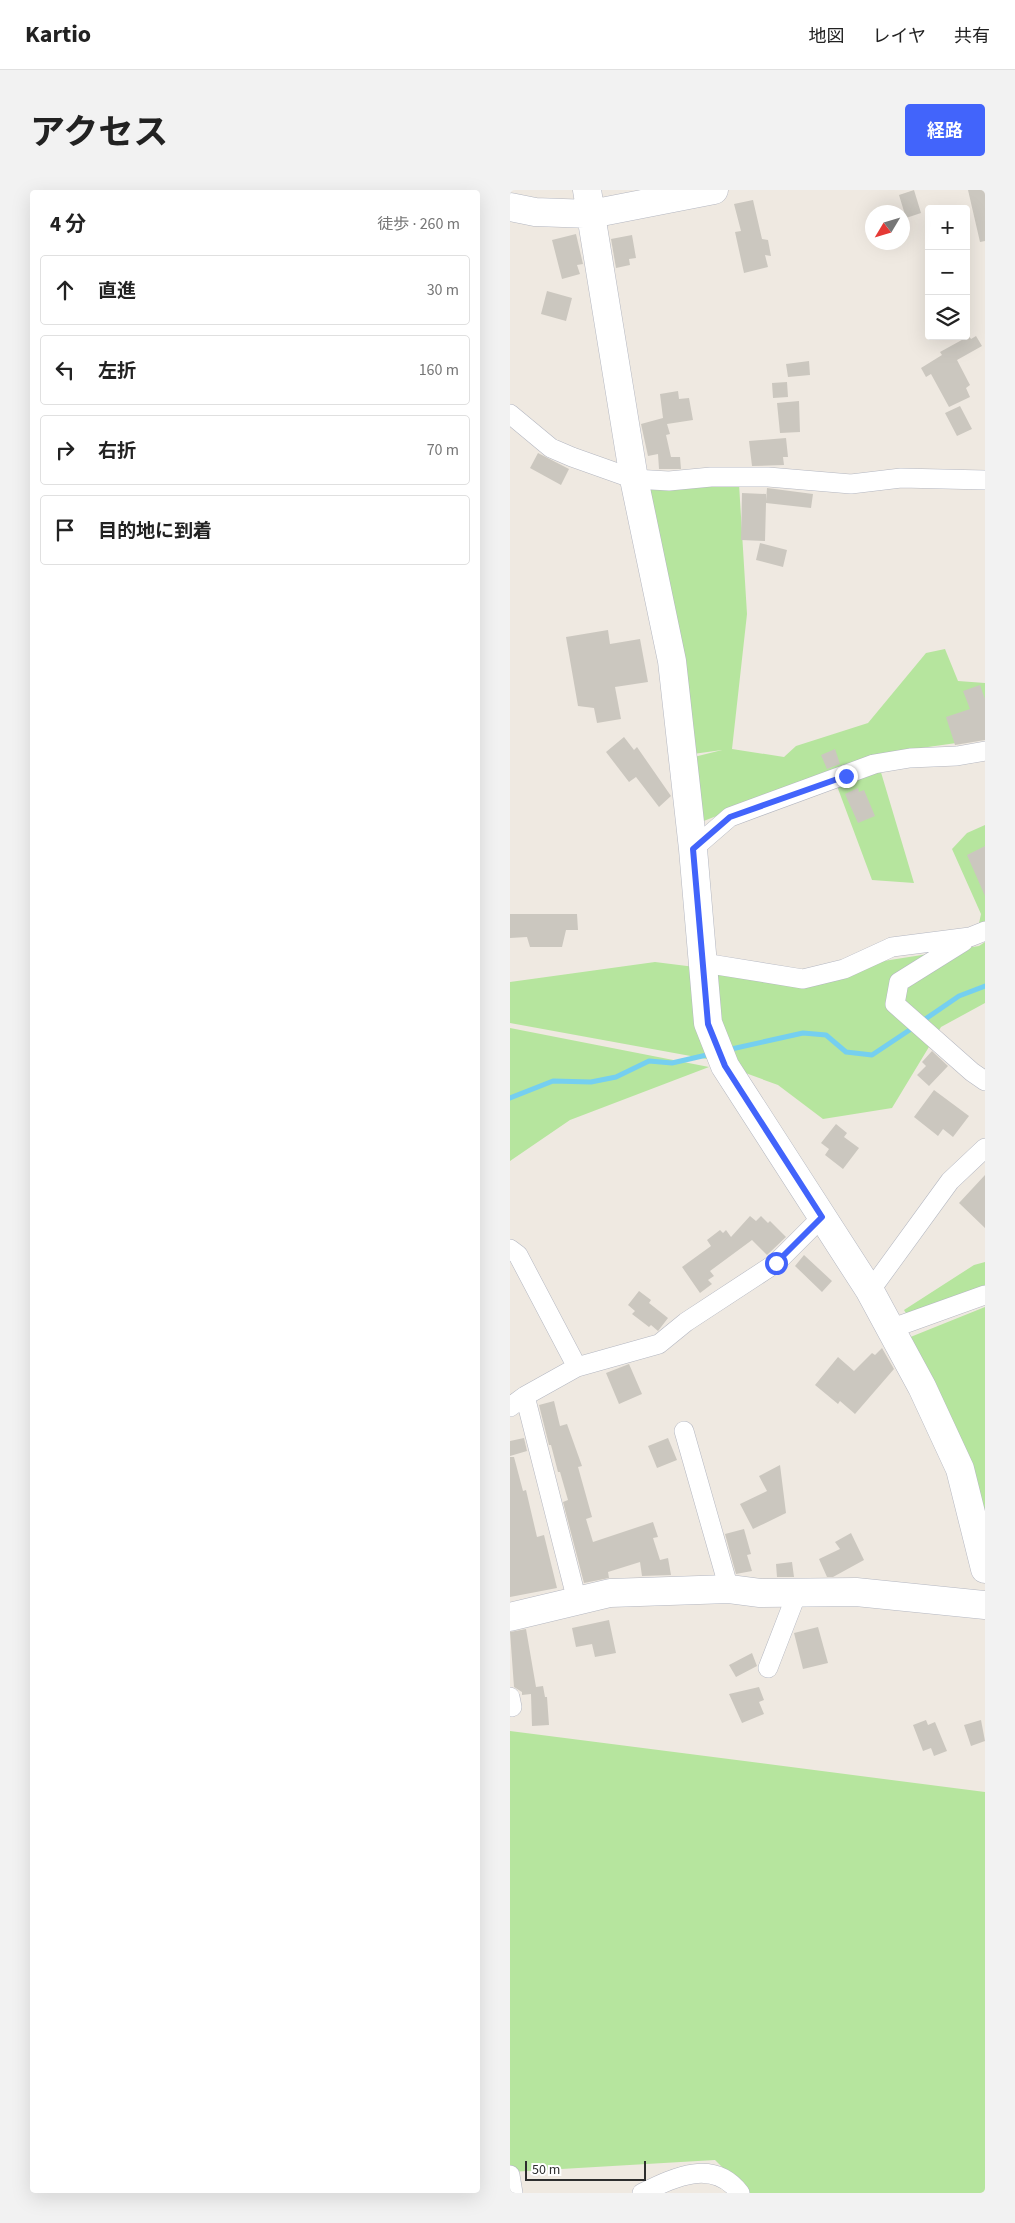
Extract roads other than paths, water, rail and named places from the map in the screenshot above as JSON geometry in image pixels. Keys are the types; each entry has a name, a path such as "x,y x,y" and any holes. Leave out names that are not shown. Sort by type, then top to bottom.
{"street":[{"path":"510,207 535,212 589,202 714,190"},
{"path":"589,202 634,479 672,661 693,849 708,1024 725,1066 870,1291 922,1387 960,1469 985,1570"},
{"path":"510,414 551,448 634,479 669,481 768,477 851,484 901,478 985,480"},
{"path":"693,849 730,817 874,764 910,758 957,756 985,750"},
{"path":"704,963 803,978 844,969 892,947 978,934"},
{"path":"978,934 899,982 895,1004 972,1072 985,1081"},
{"path":"870,1291 950,1181 985,1148"},
{"path":"577,1601 517,1401 577,1367 658,1344 686,1322 776,1263 822,1217"},
{"path":"510,1249 518,1255 577,1367"},
{"path":"890,1329 985,1295"},
{"path":"684,1432 729,1589"},
{"path":"510,1616 610,1594 729,1589 760,1593 856,1592 985,1605"},
{"path":"768,1668 797,1593"},
{"path":"642,2193 693,2174 708,2172 723,2177 740,2193"},
{"path":"691,2193 693,2174"},
{"path":"510,2175 513,2193"}],"waterway":[{"path":"921,1022 959,996 985,986"},
{"path":"727,1050 803,1033 826,1035 846,1052 872,1055 914,1027"},
{"path":"510,1098 553,1081 591,1082 616,1077 649,1061 672,1063 711,1054"}]}
